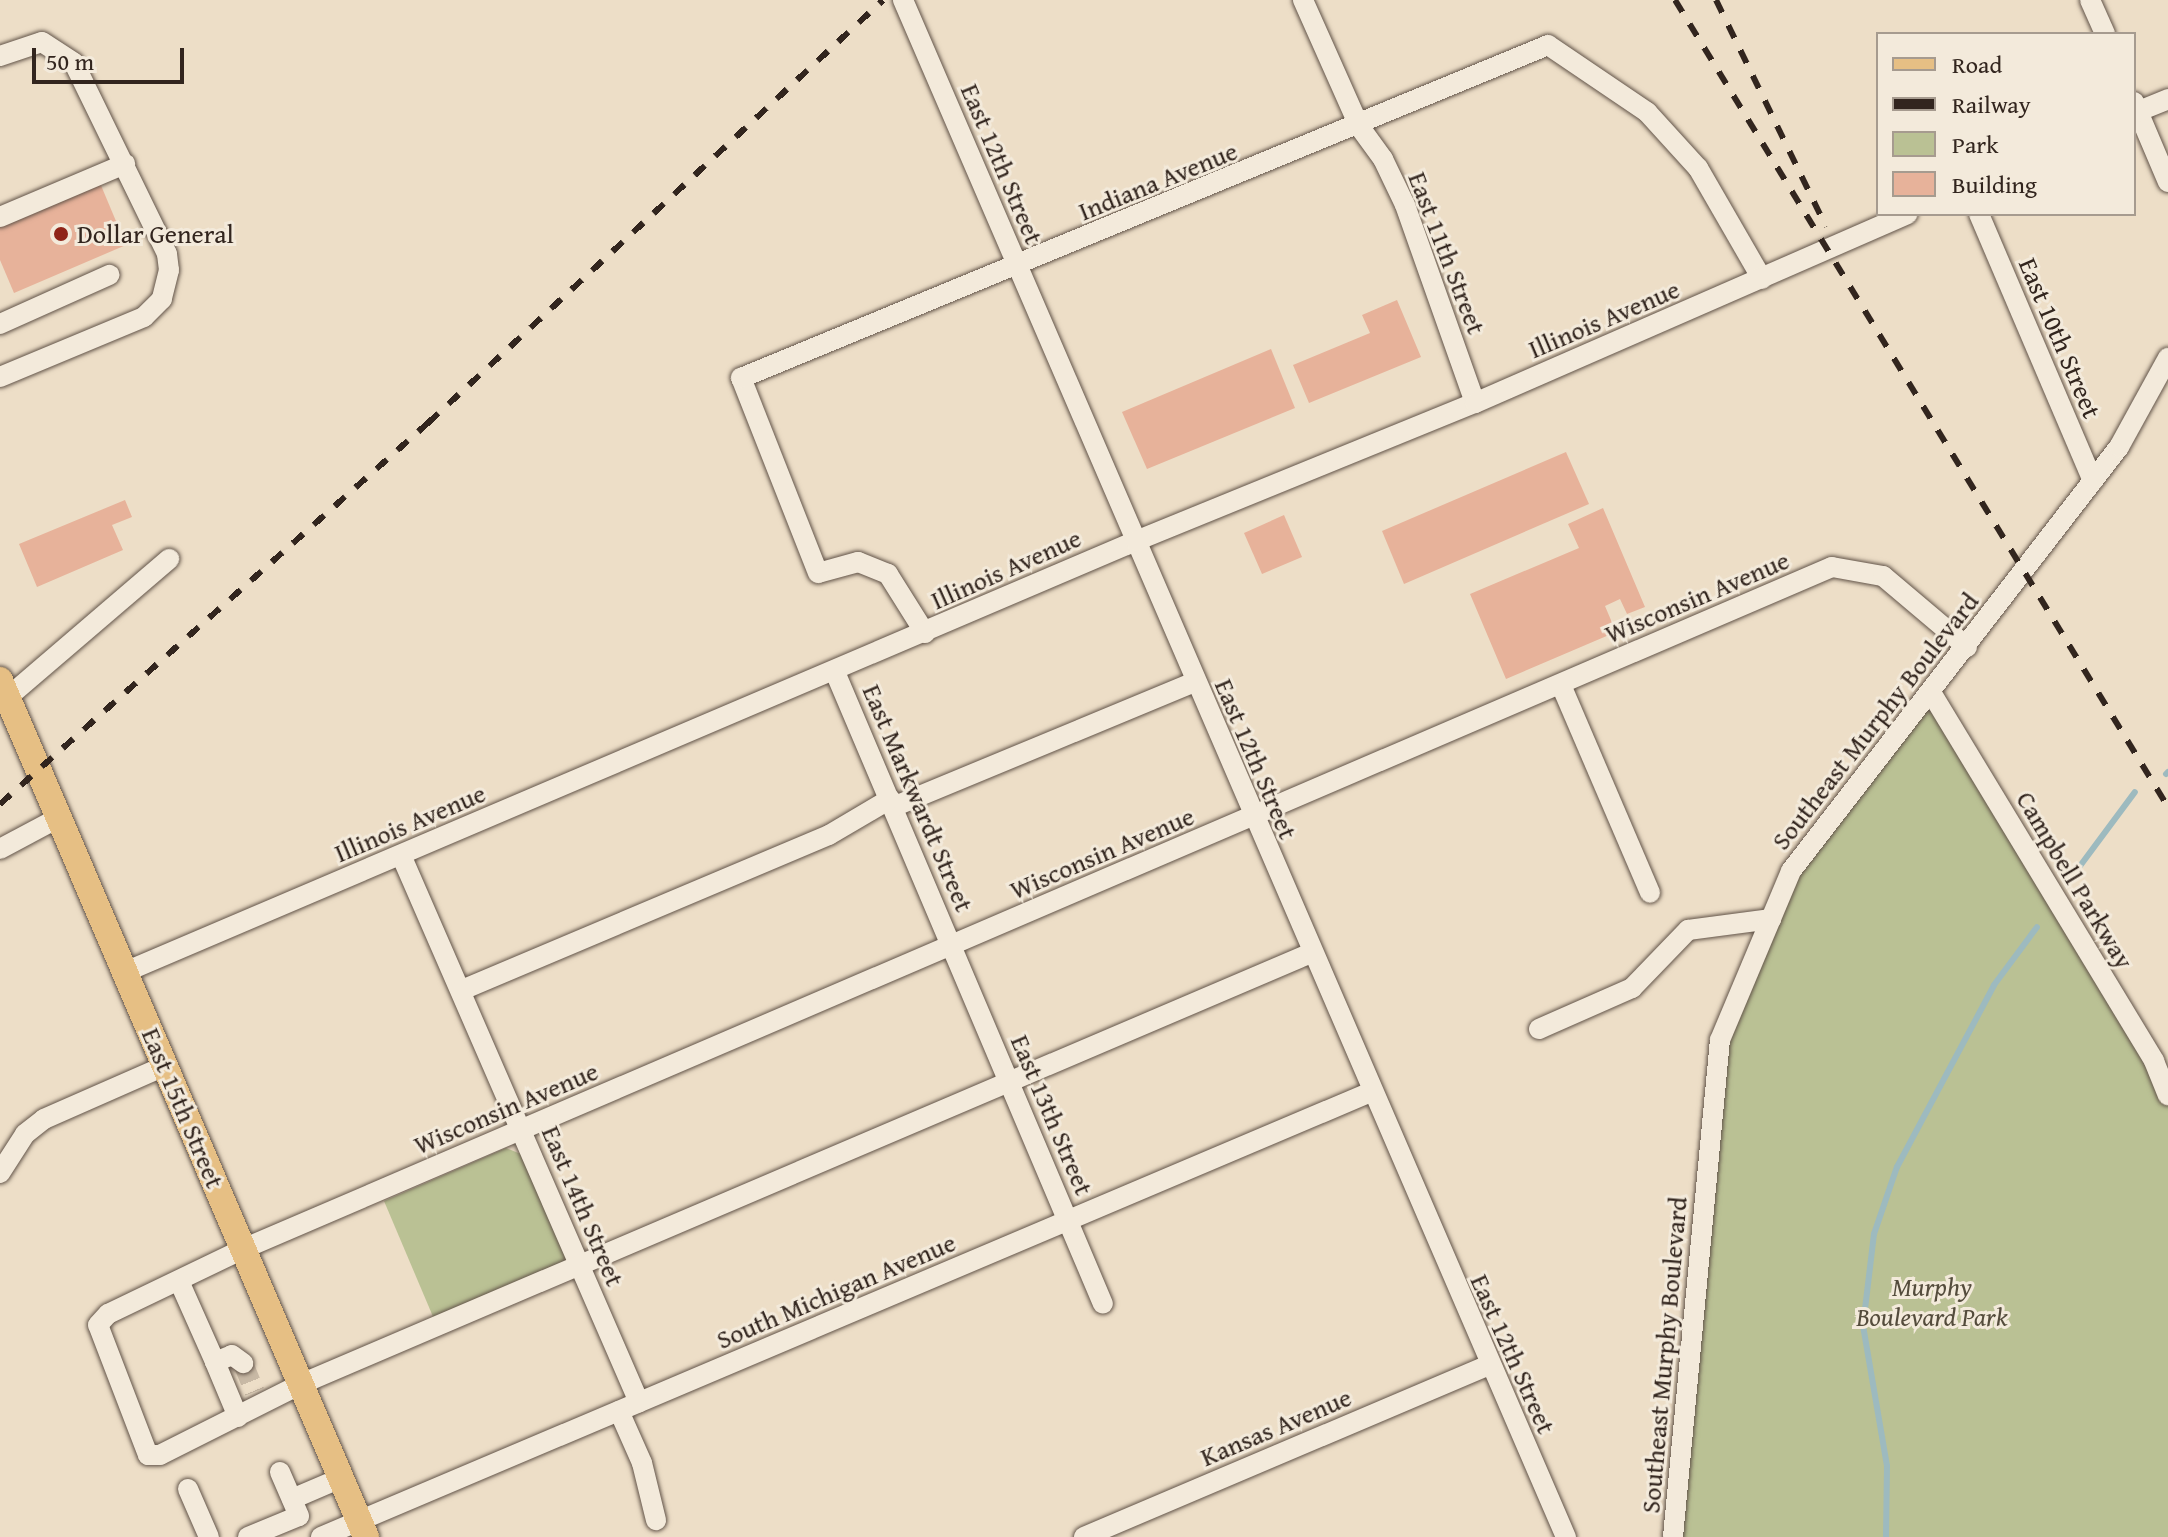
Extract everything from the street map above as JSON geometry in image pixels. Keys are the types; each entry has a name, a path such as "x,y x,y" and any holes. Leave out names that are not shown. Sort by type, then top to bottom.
{"main road":[{"name":"East 15th Street","path":"3,695 125,972 362,1529"}],"street":[{"name":"East 12th Street","path":"903,0 1252,818 1566,1537"},
{"name":"East 11th Street","path":"1303,0 1359,126 1383,159 1405,205 1475,403"},
{"path":"2090,0 2104,32"},
{"path":"0,56 33,42 51,45 74,63 125,164 169,262 168,281 157,306 136,321 1,375"},
{"name":"Indiana Avenue","path":"925,633 902,588 881,569 858,562 818,573 741,378 1018,267 1548,45 1647,112 1698,168 1762,279"},
{"path":"2136,109 2168,99"},
{"path":"2136,111 2168,182"},
{"path":"0,217 125,164"},
{"name":"Illinois Avenue","path":"125,972 835,672 1136,541 1475,403 1904,216"},
{"name":"East 10th Street","path":"1980,216 2093,481"},
{"path":"0,324 109,275"},
{"name":"Southeast Murphy Boulevard","path":"1673,1537 1720,1040 1791,871 1932,694 2119,447 2168,358"},
{"path":"3,695 169,559"},
{"name":"Wisconsin Avenue","path":"238,1417 160,1455 148,1455 98,1325 108,1314 243,1249 1832,567 1883,576 1967,647"},
{"name":"East Markwardt Street","path":"835,672 953,945"},
{"path":"462,990 757,861 804,846 892,803 1195,682"},
{"path":"1561,685 1650,893"},
{"name":"Campbell Parkway","path":"1932,694 2154,1061 2168,1095"},
{"path":"0,849 58,818"},
{"name":"East 14th Street","path":"401,855 639,1402"},
{"path":"1539,1029 1632,988 1688,930 1771,919"},
{"name":"East 13th Street","path":"953,945 1103,1304"},
{"path":"179,1281 238,1417 258,1399 301,1384 1311,953"},
{"path":"0,1173 25,1134 44,1119 165,1066"},
{"name":"South Michigan Avenue","path":"321,1537 362,1529 639,1402 1371,1092"},
{"path":"215,1362 232,1355 243,1363"},
{"name":"Kansas Avenue","path":"1084,1537 1489,1365"},
{"path":"619,1411 642,1463 656,1520"},
{"path":"248,1537 299,1516 280,1472"},
{"path":"292,1499 341,1478"},
{"path":"188,1489 209,1537"}],"green space":[{"name":"Murphy Boulevard Park","path":"1932,694 2168,1095 2168,1537 1673,1537 1720,1040 1791,871"},
{"path":"506,1148 523,1155 568,1261 434,1319 384,1201"}],"building":[{"name":"Dollar General","path":"100,183 126,245 14,293 0,260 0,224"},
{"path":"1397,300 1421,357 1309,403 1293,365 1370,333 1362,315"},
{"path":"1271,349 1295,408 1147,469 1122,412"},
{"path":"1566,452 1589,504 1404,584 1382,531"},
{"path":"125,500 132,517 112,525 123,550 37,587 19,544"},
{"path":"1603,508 1645,607 1627,614 1620,599 1605,606 1616,632 1506,679 1470,594 1579,548 1568,524"},
{"path":"1284,515 1302,557 1262,574 1244,533"}],"waterway":[{"path":"2077,870 2135,792"},
{"path":"1886,1537 1887,1466 1863,1326 1874,1234 1897,1167 1994,985 2037,927"}],"tunnel":[{"path":"243,1363 255,1392"}],"railway":[{"path":"0,804 428,423 883,0"},
{"path":"1675,0 2168,807"},
{"path":"1716,0 1826,227"}],"place":[{"name":"Dollar General","path":"61,234"}]}
